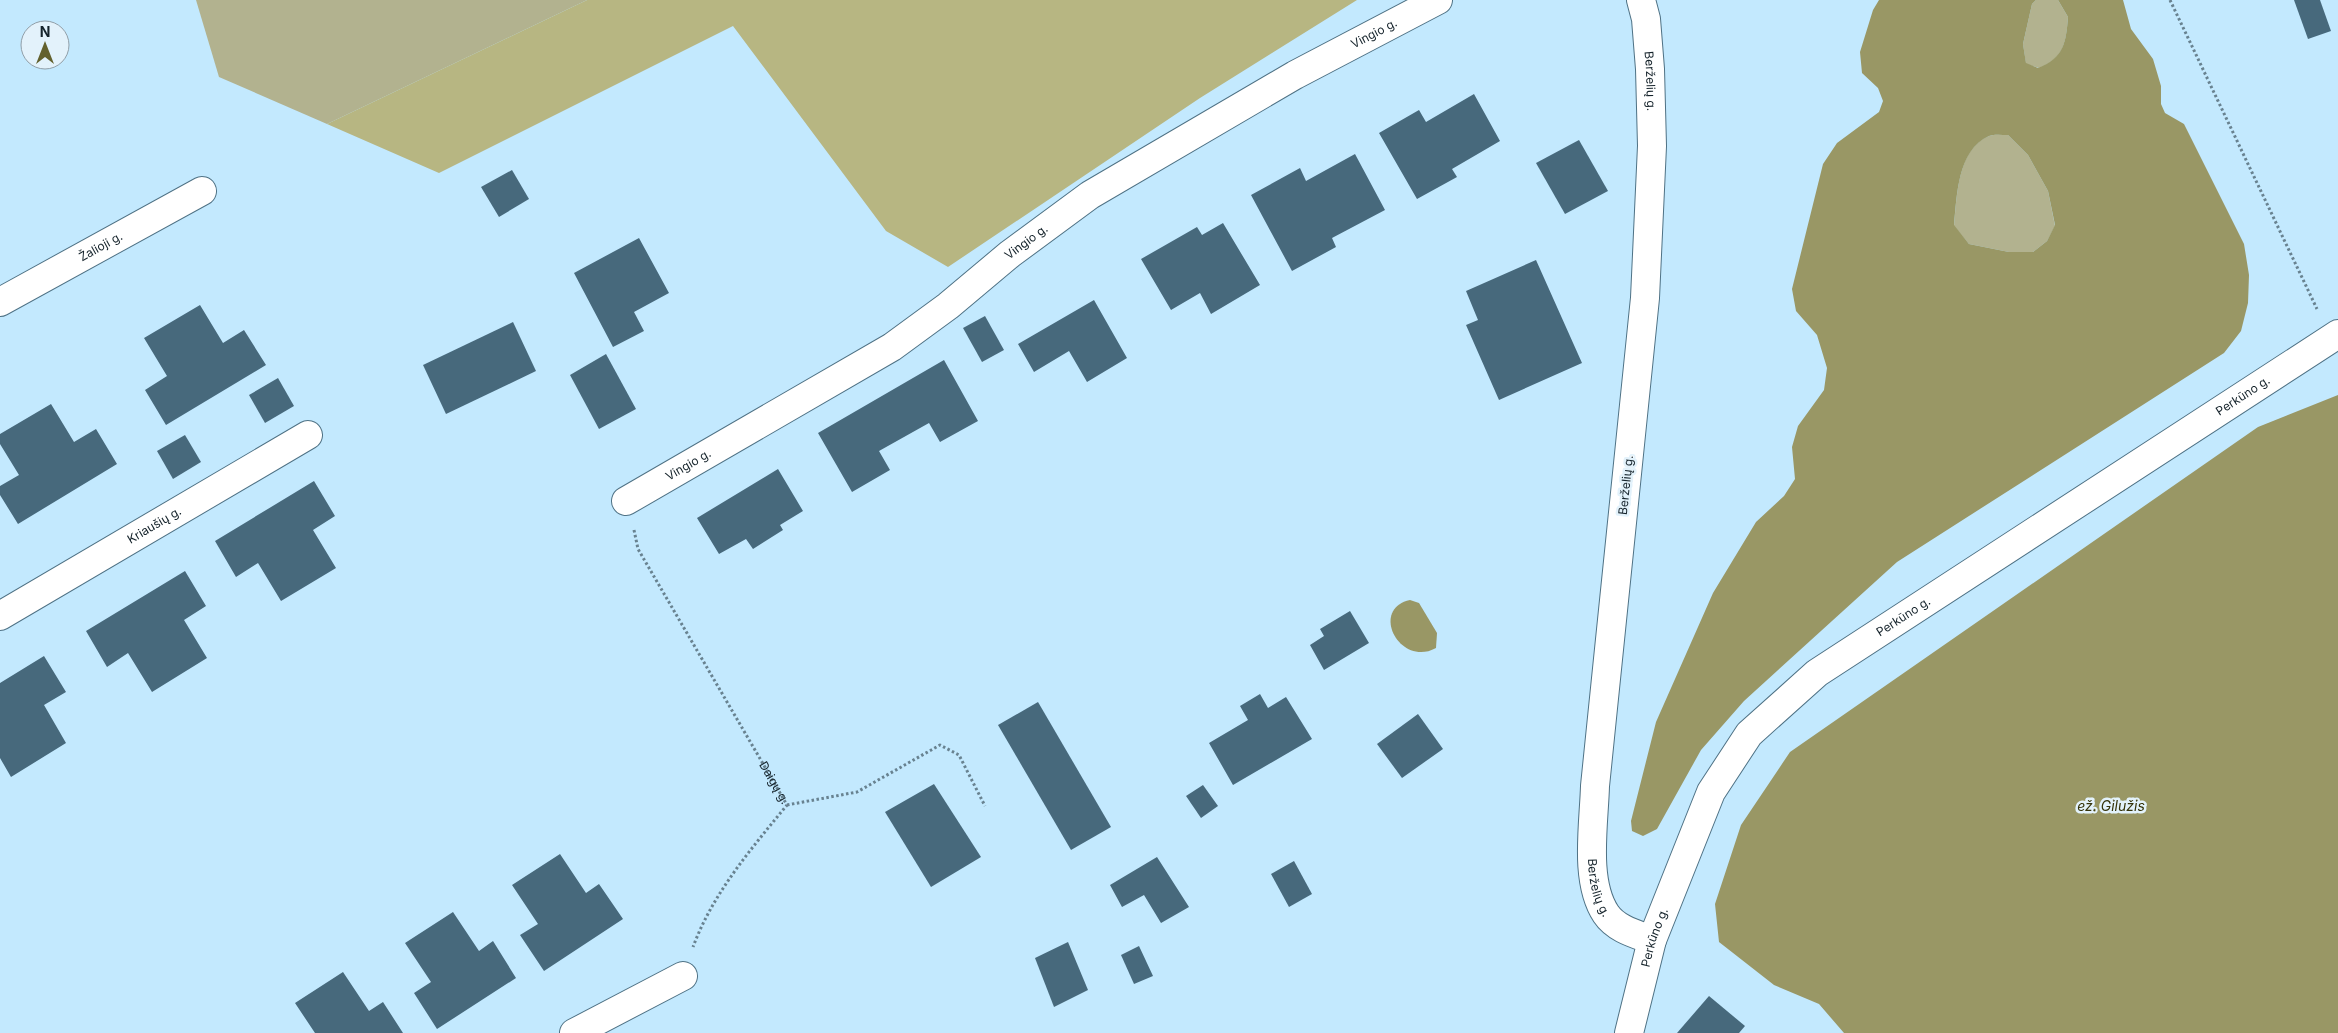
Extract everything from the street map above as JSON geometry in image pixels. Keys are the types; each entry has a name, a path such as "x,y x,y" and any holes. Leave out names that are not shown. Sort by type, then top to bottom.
{"street":[{"name":"Vingio g.","path":"626,501 892,347 948,306 1010,254 1090,195 1295,74 1438,0"},
{"name":"Berželių g.","path":"1641,0 1646,19 1650,69 1652,146 1645,298 1595,786 1592,858 1596,893 1607,915 1626,931 1652,940"},
{"name":"Žalioji g.","path":"0,302 202,191"},
{"name":"Perkūno g.","path":"1629,1033 1652,940 1711,792 1749,734 1817,673 2335,337"},
{"name":"Kriaušių g.","path":"0,616 308,435"},
{"path":"574,1033 683,976"}],"path":[{"path":"2170,0 2335,337"},
{"name":"Daigų g.","path":"626,501 638,549 787,805 739,863 703,921 683,976"},
{"path":"787,805 857,792 940,745 959,755 985,806"}],"green space":[{"path":"196,0 587,0 327,124 219,77"},
{"path":"2036,0 2058,0 2068,17 2065,41 2059,54 2039,68 2026,64 2023,44 2032,4"},
{"path":"2008,135 2028,155 2048,191 2055,226 2047,241 2033,252 2009,252 1969,244 1954,226 1958,188 1970,151 1978,142 1989,136"}],"shaded area":[{"path":"587,0 1357,0 1200,98 948,267 886,231 733,26 439,173 327,124"}],"water":[{"path":"1879,0 2036,0 2032,4 2023,44 2026,63 2038,68 2053,59 2062,48 2068,17 2058,0 2123,0 2131,29 2153,59 2161,86 2161,104 2165,113 2184,124 2244,244 2249,275 2248,303 2241,331 2224,353 1897,562 1744,701 1701,750 1657,829 1643,836 1632,831 1631,821 1656,722 1713,593 1756,522 1784,496 1795,479 1792,447 1798,426 1824,390 1827,368 1817,335 1796,311 1792,289 1823,164 1837,143 1879,112 1883,101 1878,88 1862,73 1860,52 1873,10","holes":["2008,135 2028,155 2048,191 2055,225 2047,241 2033,252 2009,252 1969,244 1954,225 1958,188 1970,152 1978,143 1989,136"]},
{"name":"ež. Gilužis","path":"2338,395 2338,1033 1844,1033 1819,1004 1774,985 1719,942 1715,904 1741,825 1790,752 2258,427"},
{"path":"1410,600 1419,603 1437,633 1436,648 1423,652 1411,650 1401,644 1394,635 1391,624 1392,614 1398,605"}],"building":[{"path":"2294,0 2320,0 2331,31 2308,39"},
{"path":"1474,94 1500,141 1452,169 1457,177 1417,199 1379,133 1419,110 1426,122"},
{"path":"1579,140 1608,191 1565,214 1536,163"},
{"path":"1355,154 1385,210 1332,238 1336,247 1292,271 1251,195 1300,168 1306,181"},
{"path":"512,170 529,199 499,217 481,187"},
{"path":"1223,223 1260,285 1211,314 1200,293 1171,310 1141,259 1197,227 1202,235"},
{"path":"639,238 669,293 634,312 644,331 613,347 574,273"},
{"path":"1536,260 1582,363 1499,400 1466,325 1478,320 1466,291"},
{"path":"1094,300 1127,358 1087,382 1069,351 1034,372 1018,344"},
{"path":"200,305 223,343 244,330 266,365 166,425 145,390 167,376 144,338"},
{"path":"985,316 1004,350 982,362 963,328"},
{"path":"513,322 536,371 446,414 423,365"},
{"path":"606,354 636,409 599,429 570,375"},
{"path":"944,360 978,421 940,442 929,423 879,451 890,470 852,492 818,433"},
{"path":"278,378 294,406 265,423 249,395"},
{"path":"51,404 74,442 96,429 117,464 18,524 0,495 0,486 19,475 0,444 0,434"},
{"path":"185,435 201,462 173,479 157,451"},
{"path":"778,469 803,511 780,525 783,530 753,549 746,539 719,554 697,518"},
{"path":"314,481 335,516 313,530 336,568 281,601 258,563 236,577 215,541"},
{"path":"185,571 206,606 184,620 207,658 152,692 128,653 107,667 86,631"},
{"path":"1350,611 1369,643 1324,670 1310,645 1324,636 1320,629"},
{"path":"44,656 66,692 44,705 66,743 11,777 0,758 0,683"},
{"path":"1260,694 1268,708 1286,697 1312,739 1233,785 1209,743 1248,720 1240,706"},
{"path":"1038,702 1111,827 1071,850 998,725"},
{"path":"1418,714 1443,749 1402,778 1377,744"},
{"path":"934,784 981,857 931,887 885,812"},
{"path":"1203,785 1218,806 1201,818 1186,796"},
{"path":"560,854 586,893 599,884 623,919 544,971 520,935 538,924 512,885"},
{"path":"1157,857 1189,907 1161,923 1144,895 1122,907 1110,885"},
{"path":"1294,861 1312,894 1289,907 1271,874"},
{"path":"453,912 479,951 493,941 516,978 437,1029 414,993 431,982 405,943"},
{"path":"1068,942 1088,990 1054,1007 1035,958"},
{"path":"1139,946 1153,976 1134,984 1121,955"},
{"path":"343,972 369,1011 383,1002 403,1033 315,1033 295,1003"},
{"path":"1709,996 1745,1026 1739,1033 1677,1033"}]}
